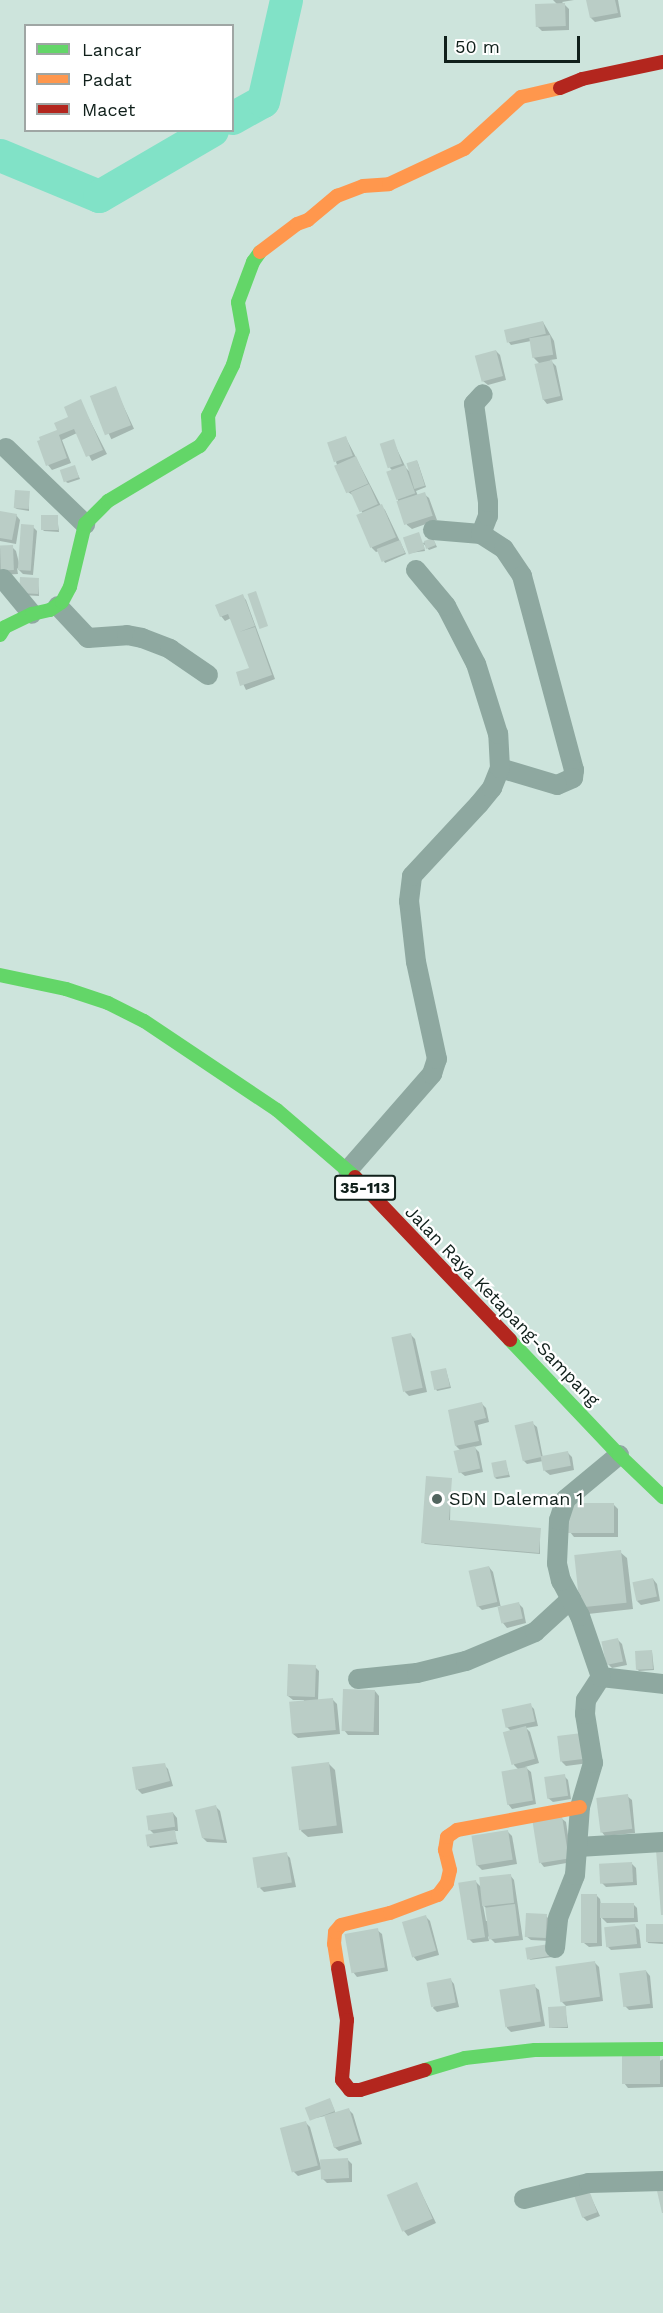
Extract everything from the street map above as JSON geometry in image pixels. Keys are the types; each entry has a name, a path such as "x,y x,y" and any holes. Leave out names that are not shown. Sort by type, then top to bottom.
{"street":[{"path":"0,635 5,627 32,614 58,606 70,587 85,524 108,501 200,446 209,434 208,416 233,365 243,332 238,302 259,253 297,224 308,220 337,196 363,186 389,184 464,149 521,97 561,88 582,79 663,62"},
{"path":"481,534 488,516 488,502 474,404 483,394"},
{"path":"6,448 85,524"},
{"path":"433,530 481,534 504,549 522,576 574,770 573,778 557,785 500,768"},
{"path":"348,1170 432,1074 437,1059 416,962 409,902 412,876 492,788 500,768 498,734 476,664 446,606 416,570"},
{"path":"3,579 32,614"},
{"path":"58,606 88,638 127,635 142,638 170,649 208,675"},
{"name":"Jalan Raya Ketapang-Sampang","path":"0,975 66,989 108,1003 144,1021 277,1110 348,1170 619,1455 663,1497"},
{"path":"601,1677 580,1616 561,1581 557,1563 561,1508 566,1499 619,1455"},
{"path":"358,1679 417,1673 466,1661 535,1632 571,1599"},
{"path":"601,1677 663,1684"},
{"path":"555,1948 558,1918 575,1875 580,1807 593,1763 585,1714 586,1700 601,1677"},
{"path":"580,1807 457,1830 447,1837 445,1850 450,1870 447,1883 438,1895 390,1913 341,1925 335,1932 334,1944 347,2020 342,2080 350,2090 360,2090 465,2058 535,2050 663,2049"},
{"path":"578,1847 663,1842"},
{"path":"524,2199 589,2183 663,2181"}],"building":[{"path":"586,0 615,0 618,13 590,18"},
{"path":"565,3 566,26 536,27 535,4"},
{"path":"543,321 546,334 507,343 504,330"},
{"path":"550,335 553,355 532,358 529,338"},
{"path":"496,350 503,376 482,382 475,356"},
{"path":"552,360 560,396 543,400 534,364"},
{"path":"116,386 131,425 105,435 90,396"},
{"path":"81,399 103,450 86,457 74,429 59,435 67,458 46,466 37,441 40,440 39,437 57,430 54,423 68,417 64,407"},
{"path":"346,436 353,456 334,462 327,443"},
{"path":"394,439 402,464 388,468 380,444"},
{"path":"356,456 368,483 346,493 334,466"},
{"path":"417,460 425,486 414,489 406,463"},
{"path":"75,465 79,477 64,482 60,470"},
{"path":"405,465 415,493 396,500 386,472"},
{"path":"369,484 378,504 360,512 351,492"},
{"path":"15,490 30,491 29,509 14,508"},
{"path":"425,492 433,516 404,525 396,501"},
{"path":"382,504 396,537 370,548 356,515"},
{"path":"0,511 17,514 12,540 0,538"},
{"path":"41,515 58,515 58,530 41,530"},
{"path":"21,524 34,525 31,571 18,570"},
{"path":"419,532 425,549 409,555 403,538"},
{"path":"433,538 436,545 426,549 424,541"},
{"path":"400,540 405,553 382,562 377,549"},
{"path":"0,545 13,545 14,570 1,570"},
{"path":"20,577 39,578 38,594 19,593"},
{"path":"256,591 268,626 260,629 247,594"},
{"path":"243,594 255,626 239,632 255,627 272,675 240,686 236,672 249,668 228,614 220,617 215,605"},
{"path":"411,1333 423,1388 403,1392 391,1337"},
{"path":"446,1368 450,1387 434,1390 430,1371"},
{"path":"482,1402 486,1418 474,1421 479,1441 455,1446 448,1410"},
{"path":"533,1421 541,1457 523,1461 514,1425"},
{"path":"475,1446 480,1468 459,1473 454,1451"},
{"path":"568,1451 571,1466 543,1471 541,1456"},
{"path":"506,1460 509,1475 494,1478 491,1463"},
{"name":"SDN Daleman 1","path":"426,1476 452,1478 449,1520 541,1528 539,1553 421,1543"},
{"path":"568,1503 614,1503 614,1533 568,1533"},
{"path":"621,1550 627,1603 580,1608 574,1555"},
{"path":"489,1566 497,1602 477,1607 469,1571"},
{"path":"653,1578 657,1597 636,1601 632,1582"},
{"path":"519,1602 523,1619 501,1624 498,1607"},
{"path":"618,1638 623,1661 606,1665 601,1642"},
{"path":"652,1650 653,1669 636,1670 635,1651"},
{"path":"288,1664 316,1665 315,1697 287,1696"},
{"path":"343,1689 375,1690 374,1732 342,1731"},
{"path":"333,1698 336,1730 292,1734 289,1702"},
{"path":"531,1703 535,1722 506,1728 502,1709"},
{"path":"526,1726 535,1759 512,1765 503,1732"},
{"path":"582,1733 585,1759 560,1762 557,1736"},
{"path":"329,1762 337,1826 299,1830 291,1767"},
{"path":"165,1763 170,1781 136,1790 132,1767"},
{"path":"527,1767 533,1800 507,1805 501,1772"},
{"path":"565,1774 568,1796 547,1799 544,1777"},
{"path":"628,1794 632,1829 601,1833 596,1798"},
{"path":"216,1805 224,1840 202,1838 195,1810"},
{"path":"173,1812 175,1827 148,1831 146,1816"},
{"path":"562,1816 569,1858 539,1863 532,1821"},
{"path":"175,1830 177,1842 147,1847 145,1835"},
{"path":"508,1830 513,1860 476,1865 471,1836"},
{"path":"663,1849 663,1915 661,1915 656,1850"},
{"path":"287,1852 292,1883 257,1888 252,1857"},
{"path":"632,1862 633,1882 600,1884 599,1864"},
{"path":"511,1874 514,1903 482,1906 479,1877"},
{"path":"476,1880 485,1937 467,1940 458,1883"},
{"path":"581,1894 597,1894 597,1943 581,1943"},
{"path":"600,1903 634,1903 634,1918 600,1918"},
{"path":"515,1904 519,1936 489,1939 485,1908"},
{"path":"526,1913 547,1914 546,1938 525,1937"},
{"path":"426,1915 436,1951 412,1957 402,1922"},
{"path":"635,1924 637,1944 606,1947 604,1927"},
{"path":"646,1924 663,1924 663,1942 646,1942"},
{"path":"378,1928 385,1967 351,1973 345,1934"},
{"path":"549,1944 551,1956 527,1960 525,1948"},
{"path":"595,1961 600,1997 560,2002 555,1967"},
{"path":"646,1970 650,2004 623,2007 619,1973"},
{"path":"451,1978 456,2003 431,2007 426,1983"},
{"path":"535,1984 541,2022 505,2027 499,1990"},
{"path":"566,2006 567,2027 549,2028 548,2007"},
{"path":"622,2054 660,2054 660,2084 622,2084"},
{"path":"330,2098 335,2111 310,2121 305,2108"},
{"path":"349,2108 359,2141 334,2148 324,2116"},
{"path":"306,2121 318,2165 292,2172 280,2128"},
{"path":"348,2158 349,2178 321,2179 320,2159"},
{"path":"417,2182 433,2219 402,2232 387,2195"},
{"path":"588,2187 597,2212 582,2218 573,2192"},
{"path":"663,2190 663,2213 662,2213 657,2191"}],"waterway":[{"path":"234,117 263,101 286,0"},
{"path":"0,155 99,196 209,132"}],"traffic: fast":[{"path":"0,635 5,627 32,614 50,610 62,602 70,587 85,524 108,501 200,446 209,434 208,416 233,365 243,331 238,302 253,262 260,252"},
{"path":"0,975 66,989 108,1003 144,1021 277,1110 355,1177"},
{"path":"510,1340 619,1455 663,1497"},
{"path":"425,2070 465,2058 535,2050 663,2049"}],"traffic: slow":[{"path":"260,252 297,224 308,220 337,196 363,186 389,184 464,149 521,97 560,88"},
{"path":"338,1968 334,1944 335,1932 341,1925 390,1913 438,1895 447,1883 450,1870 445,1850 447,1837 457,1830 580,1807"}],"traffic: jam":[{"path":"560,88 582,79 663,62"},
{"path":"355,1177 510,1340"},
{"path":"338,1968 347,2020 342,2080 350,2090 360,2090 425,2070"}],"place":[{"name":"SDN Daleman 1","path":"437,1499"}]}
